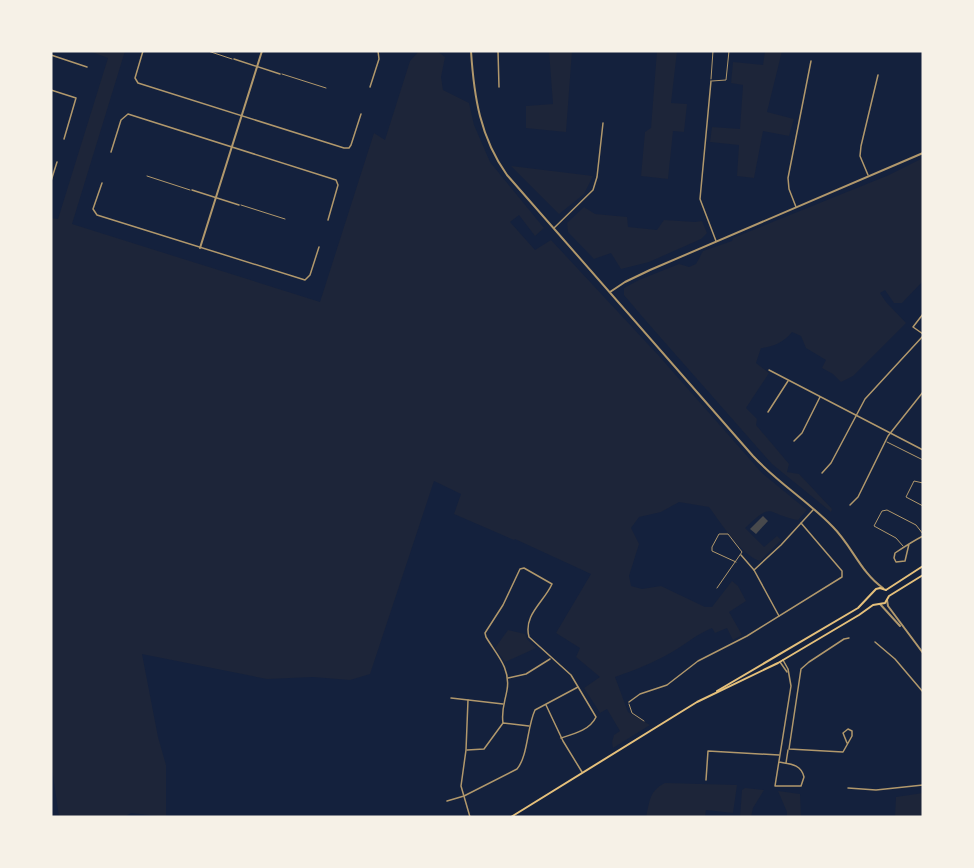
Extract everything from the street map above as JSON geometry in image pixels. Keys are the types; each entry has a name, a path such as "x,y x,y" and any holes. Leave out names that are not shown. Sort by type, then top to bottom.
{"main road":[{"path":"886,590 923,566"},
{"path":"888,596 923,574"},
{"path":"511,817 582,772 778,655 875,598 887,600 886,590 883,588 875,598 781,660 713,694"},
{"path":"778,655 781,660"}],"street":[{"path":"143,51 135,78 138,83 346,148 351,145 361,114"},
{"path":"200,248 262,51"},
{"path":"370,87 379,59 378,51"},
{"path":"471,51 475,101 488,141 507,175 763,468 814,509 842,536 873,582 883,588"},
{"path":"498,51 499,87"},
{"path":"51,55 87,67"},
{"path":"234,59 280,74"},
{"path":"797,208 789,189 788,178 811,61"},
{"path":"869,177 860,156 878,75"},
{"path":"711,81 700,199 716,242"},
{"path":"51,90 76,98 64,139"},
{"path":"111,152 122,117 128,114 336,180 338,189 328,220"},
{"path":"553,228 593,190 598,173 603,123"},
{"path":"610,292 627,281 923,153"},
{"path":"51,181 57,162"},
{"path":"102,183 93,209 97,215 305,280 310,275 319,247"},
{"path":"192,190 239,205"},
{"path":"822,473 831,463 856,415 874,387 923,335 913,327 923,314"},
{"path":"769,370 923,450"},
{"path":"768,412 789,381"},
{"path":"850,505 858,497 886,441 923,392"},
{"path":"794,441 801,435 820,396"},
{"path":"754,570 814,509"},
{"path":"629,702 639,694 667,685 698,660 741,640 842,578 844,574 801,524"},
{"path":"909,544 905,561 896,562 894,555 904,547 923,535"},
{"path":"741,555 754,570 779,617"},
{"path":"466,750 485,748 503,723 502,711 508,689 507,678 503,663 485,633 503,605 520,569 525,568 552,584 531,615 527,631 531,641 571,675 596,719 582,731 561,738"},
{"path":"873,582 875,598 894,617 923,653"},
{"path":"887,600 894,617"},
{"path":"786,763 801,669 844,639 849,638"},
{"path":"875,642 895,659 923,692"},
{"path":"507,678 526,674 551,658"},
{"path":"779,762 795,765 803,772 801,786 774,786 791,686 788,673 781,660"},
{"path":"447,801 464,796 518,767 522,760 535,710 579,687"},
{"path":"451,698 504,704"},
{"path":"468,700 466,750 461,786 471,817"},
{"path":"546,705 561,738 582,772"},
{"path":"503,723 529,726"},
{"path":"789,749 843,752 847,743"},
{"path":"706,780 708,750 780,755"},
{"path":"848,788 876,790 923,785"}],"lane":[{"path":"208,51 234,59"},
{"path":"713,51 711,81 726,81 729,51"},
{"path":"280,74 327,88"},
{"path":"147,176 192,190"},
{"path":"239,205 285,219"},
{"path":"886,441 923,460"},
{"path":"923,483 914,481 906,497 923,506"},
{"path":"904,547 896,538 874,526 882,511 887,510 916,525 923,535"},
{"path":"717,588 736,562 741,555 741,550 728,534 721,532 717,535 712,551 736,562"},
{"path":"629,702 632,713 644,721"}],"shaded area":[{"path":"89,51 125,51 72,224 320,302 374,133 385,140 410,61 419,51 437,51 445,57 441,77 443,90 469,103 474,125 490,162 544,228 535,236 519,215 510,222 535,250 551,240 659,356 762,473 807,510 798,520 770,511 766,512 745,528 764,547 777,536 781,540 760,561 739,546 709,507 679,502 661,512 639,517 631,528 639,544 629,576 631,586 642,589 661,586 705,607 712,607 732,581 738,586 746,601 729,612 742,635 733,640 727,628 715,633 712,628 658,660 615,677 628,712 650,725 613,748 614,735 620,731 607,709 600,713 584,688 600,677 576,657 580,648 556,633 591,574 454,514 461,494 434,481 370,674 350,680 313,677 267,679 142,654 158,737 166,765 166,817 131,813 124,817 59,817 51,761 51,218 58,219 108,58"},
{"path":"549,51 572,51 566,132 526,128 526,106 553,104"},
{"path":"657,51 677,51 671,103 687,104 684,132 673,131 668,179 641,176 645,132 651,128"},
{"path":"765,51 782,51 767,112 794,119 789,136 763,131 754,178 737,176 739,145 710,142 712,127 740,129 743,85 731,83 733,62 763,65"},
{"path":"923,158 923,281 902,303 894,303 885,290 880,293 906,323 853,376 841,382 822,368 826,360 806,348 801,336 792,332 778,343 761,348 756,363 769,373 746,408 757,419 756,425 789,464 787,472 799,474 832,509 831,512 772,464 624,295 624,288 679,264 689,267 696,264 703,251 889,175"},
{"path":"511,166 593,176 584,194 559,214"},
{"path":"584,207 595,214 627,217 628,227 657,230 664,220 702,221 707,233 701,239 649,262 621,269 611,253 594,259 568,232 567,223"},
{"path":"508,630 525,634 536,648 505,662 495,648"},
{"path":"665,783 737,785 733,813 706,810 705,817 646,817 653,793"},
{"path":"745,788 764,790 753,808 751,817 740,817 742,790"},
{"path":"778,791 800,794 801,817 787,817"},
{"path":"923,793 923,817 895,817 896,797"}],"building":[{"path":"763,516 768,521 756,534 750,529"}]}
